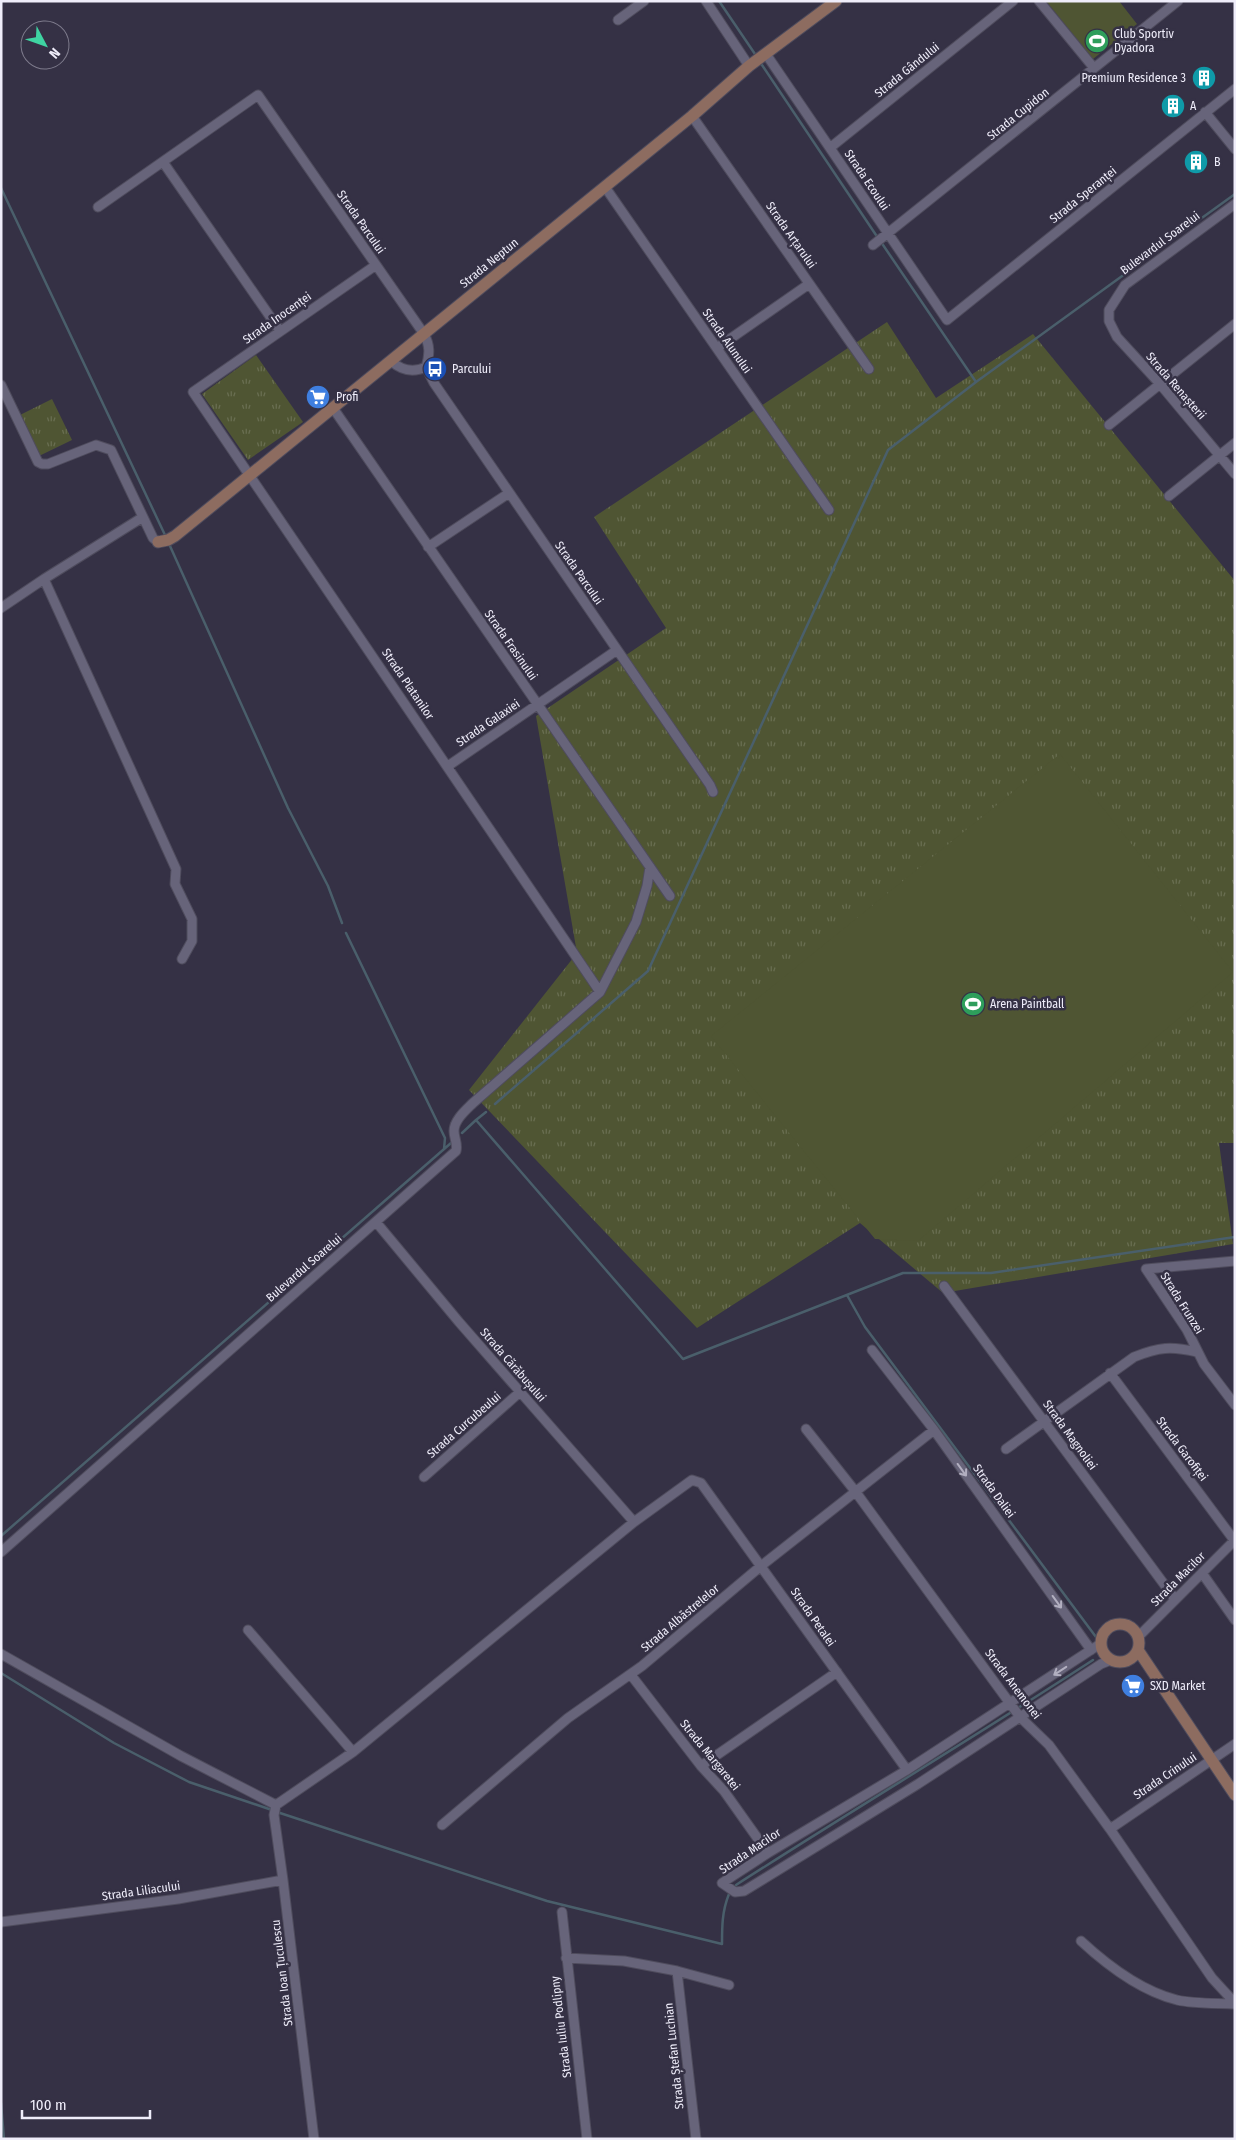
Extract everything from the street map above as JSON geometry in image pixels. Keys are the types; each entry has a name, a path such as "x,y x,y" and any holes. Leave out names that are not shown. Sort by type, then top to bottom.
{"street":[{"path":"618,20 644,1"},
{"name":"Strada Ecoului","path":"706,1 831,147 887,235 947,320"},
{"name":"Strada Neptun","path":"158,542 175,536 692,116 758,60 836,1"},
{"name":"Strada Gândului","path":"831,147 1013,1"},
{"path":"1039,1 1094,68"},
{"name":"Strada Cupidon","path":"876,244 1176,2"},
{"name":"Strada Speranței","path":"947,320 1235,89"},
{"name":"Strada Parcului","path":"162,162 258,95 424,334 429,344 429,358 426,367 434,383 710,785 712,792"},
{"path":"1205,112 1235,149"},
{"name":"Strada Arțarului","path":"692,116 868,369"},
{"path":"98,207 162,162 280,332"},
{"name":"Strada Alunului","path":"605,187 829,510"},
{"name":"Bulevardul Soarelui","path":"1109,310 1125,285 1235,204"},
{"name":"Strada Inocenței","path":"193,392 376,265"},
{"path":"717,348 809,284"},
{"name":"Strada Renașterii","path":"1109,310 1109,321 1117,337 1160,384 1235,474"},
{"path":"1109,426 1235,324"},
{"path":"391,361 406,370 418,370 426,367"},
{"path":"1,385 38,462 48,464 96,445 106,447 114,454 153,538 158,542"},
{"name":"Strada Platanilor","path":"193,392 600,992"},
{"name":"Strada Frasinului","path":"333,408 670,896"},
{"path":"1169,496 1235,443"},
{"path":"428,547 509,493"},
{"path":"1,608 44,578 143,517"},
{"path":"44,578 176,869 175,884 192,919 192,940 182,958"},
{"name":"Strada Galaxiei","path":"448,766 617,650"},
{"path":"600,992 636,922 650,867"},
{"name":"Bulevardul Soarelui","path":"1,1552 456,1151 454,1130 459,1118 473,1103 600,992"},
{"name":"Strada Cărăbușului","path":"376,1222 459,1322 634,1522"},
{"name":"Strada Frunzei","path":"1235,1261 1146,1269 1187,1330 1197,1352 1235,1405"},
{"name":"Strada Magnoliei","path":"944,1286 1176,1599"},
{"path":"1006,1449 1134,1357 1154,1349 1172,1347 1197,1352"},
{"name":"Strada Daliei","path":"872,1350 1096,1647"},
{"name":"Strada Garofiței","path":"1110,1373 1235,1540"},
{"name":"Strada Curcubeului","path":"424,1477 520,1392"},
{"name":"Strada Anemonei","path":"806,1429 855,1491 1019,1716 1049,1746 1110,1829 1212,1978 1235,2003"},
{"name":"Strada Albăstrelelor","path":"442,1826 568,1718 631,1675 762,1566 934,1430"},
{"name":"Strada Petalei","path":"634,1522 692,1480 701,1483 907,1770"},
{"path":"1,1654 181,1756 276,1806 353,1752 634,1522"},
{"name":"Strada Macilor","path":"1138,1636 1235,1540"},
{"path":"1202,1573 1235,1620"},
{"path":"1138,1650 1131,1659 1121,1662 1111,1660 1096,1647 1106,1629 1112,1625 1120,1623 1128,1625 1134,1630 1138,1636 1138,1650 1235,1796"},
{"path":"248,1630 353,1752"},
{"name":"Strada Macilor","path":"1096,1647 907,1770 768,1853 722,1883 735,1892 744,1891 910,1788 1101,1664 1111,1660"},
{"path":"701,1766 837,1672"},
{"name":"Strada Margaretei","path":"631,1675 701,1766 724,1791 768,1853"},
{"name":"Strada Crinului","path":"1110,1829 1235,1744"},
{"name":"Strada Ioan Țuculescu","path":"276,1806 274,1815 314,2139"},
{"name":"Strada Liliacului","path":"1,1922 178,1899 283,1880"},
{"name":"Strada Iuliu Podlipny","path":"562,1912 587,2139"},
{"path":"1081,1941 1127,1977 1146,1988 1177,2000 1235,2003"},
{"path":"566,1958 624,1961 677,1971 729,1985"},
{"name":"Strada Ștefan Luchian","path":"677,1971 696,2139"}],"green space":[{"name":"Club Sportiv Dyadora","path":"1046,1 1119,1 1137,24 1093,59"},
{"path":"887,322 936,398 1033,334 1235,581 1235,1143 1219,1143 1233,1244 943,1293 860,1223 697,1328 469,1090 577,953 536,716 666,628 594,517"},
{"path":"256,355 303,422 248,460 202,394"},
{"path":"52,399 72,440 39,456 20,415"},
{"name":"Arena Paintball","path":"1060,754 1233,972 918,1241 875,1239 711,1036"}],"waterway":[{"path":"719,1 757,57"},
{"path":"760,62 878,238"},
{"path":"1,188 165,535"},
{"path":"1181,233 1235,194"},
{"path":"881,242 976,382"},
{"path":"495,1104 648,971 888,450 976,382 1169,242"},
{"path":"170,546 288,808 328,886 342,923"},
{"path":"346,933 445,1138 444,1149"},
{"path":"486,1112 476,1120 683,1359 903,1273 991,1273 1235,1237"},
{"path":"462,1133 476,1120"},
{"path":"1,1536 451,1143"},
{"path":"847,1295 865,1327 1096,1637"},
{"path":"736,1885 1093,1660"},
{"path":"1,1673 114,1743 189,1782 272,1810"},
{"path":"277,1812 547,1901 722,1944 722,1925 729,1894"},
{"path":"1,2103 4,2139"}],"place":[{"name":"Club Sportiv Dyadora","path":"1097,41"},
{"name":"Premium Residence 3","path":"1204,78"},
{"name":"A","path":"1173,106"},
{"name":"B","path":"1196,162"},
{"name":"Parcului","path":"435,369"},
{"name":"Profi","path":"318,397"},
{"name":"Arena Paintball","path":"973,1004"},
{"name":"SXD Market","path":"1133,1686"}]}
